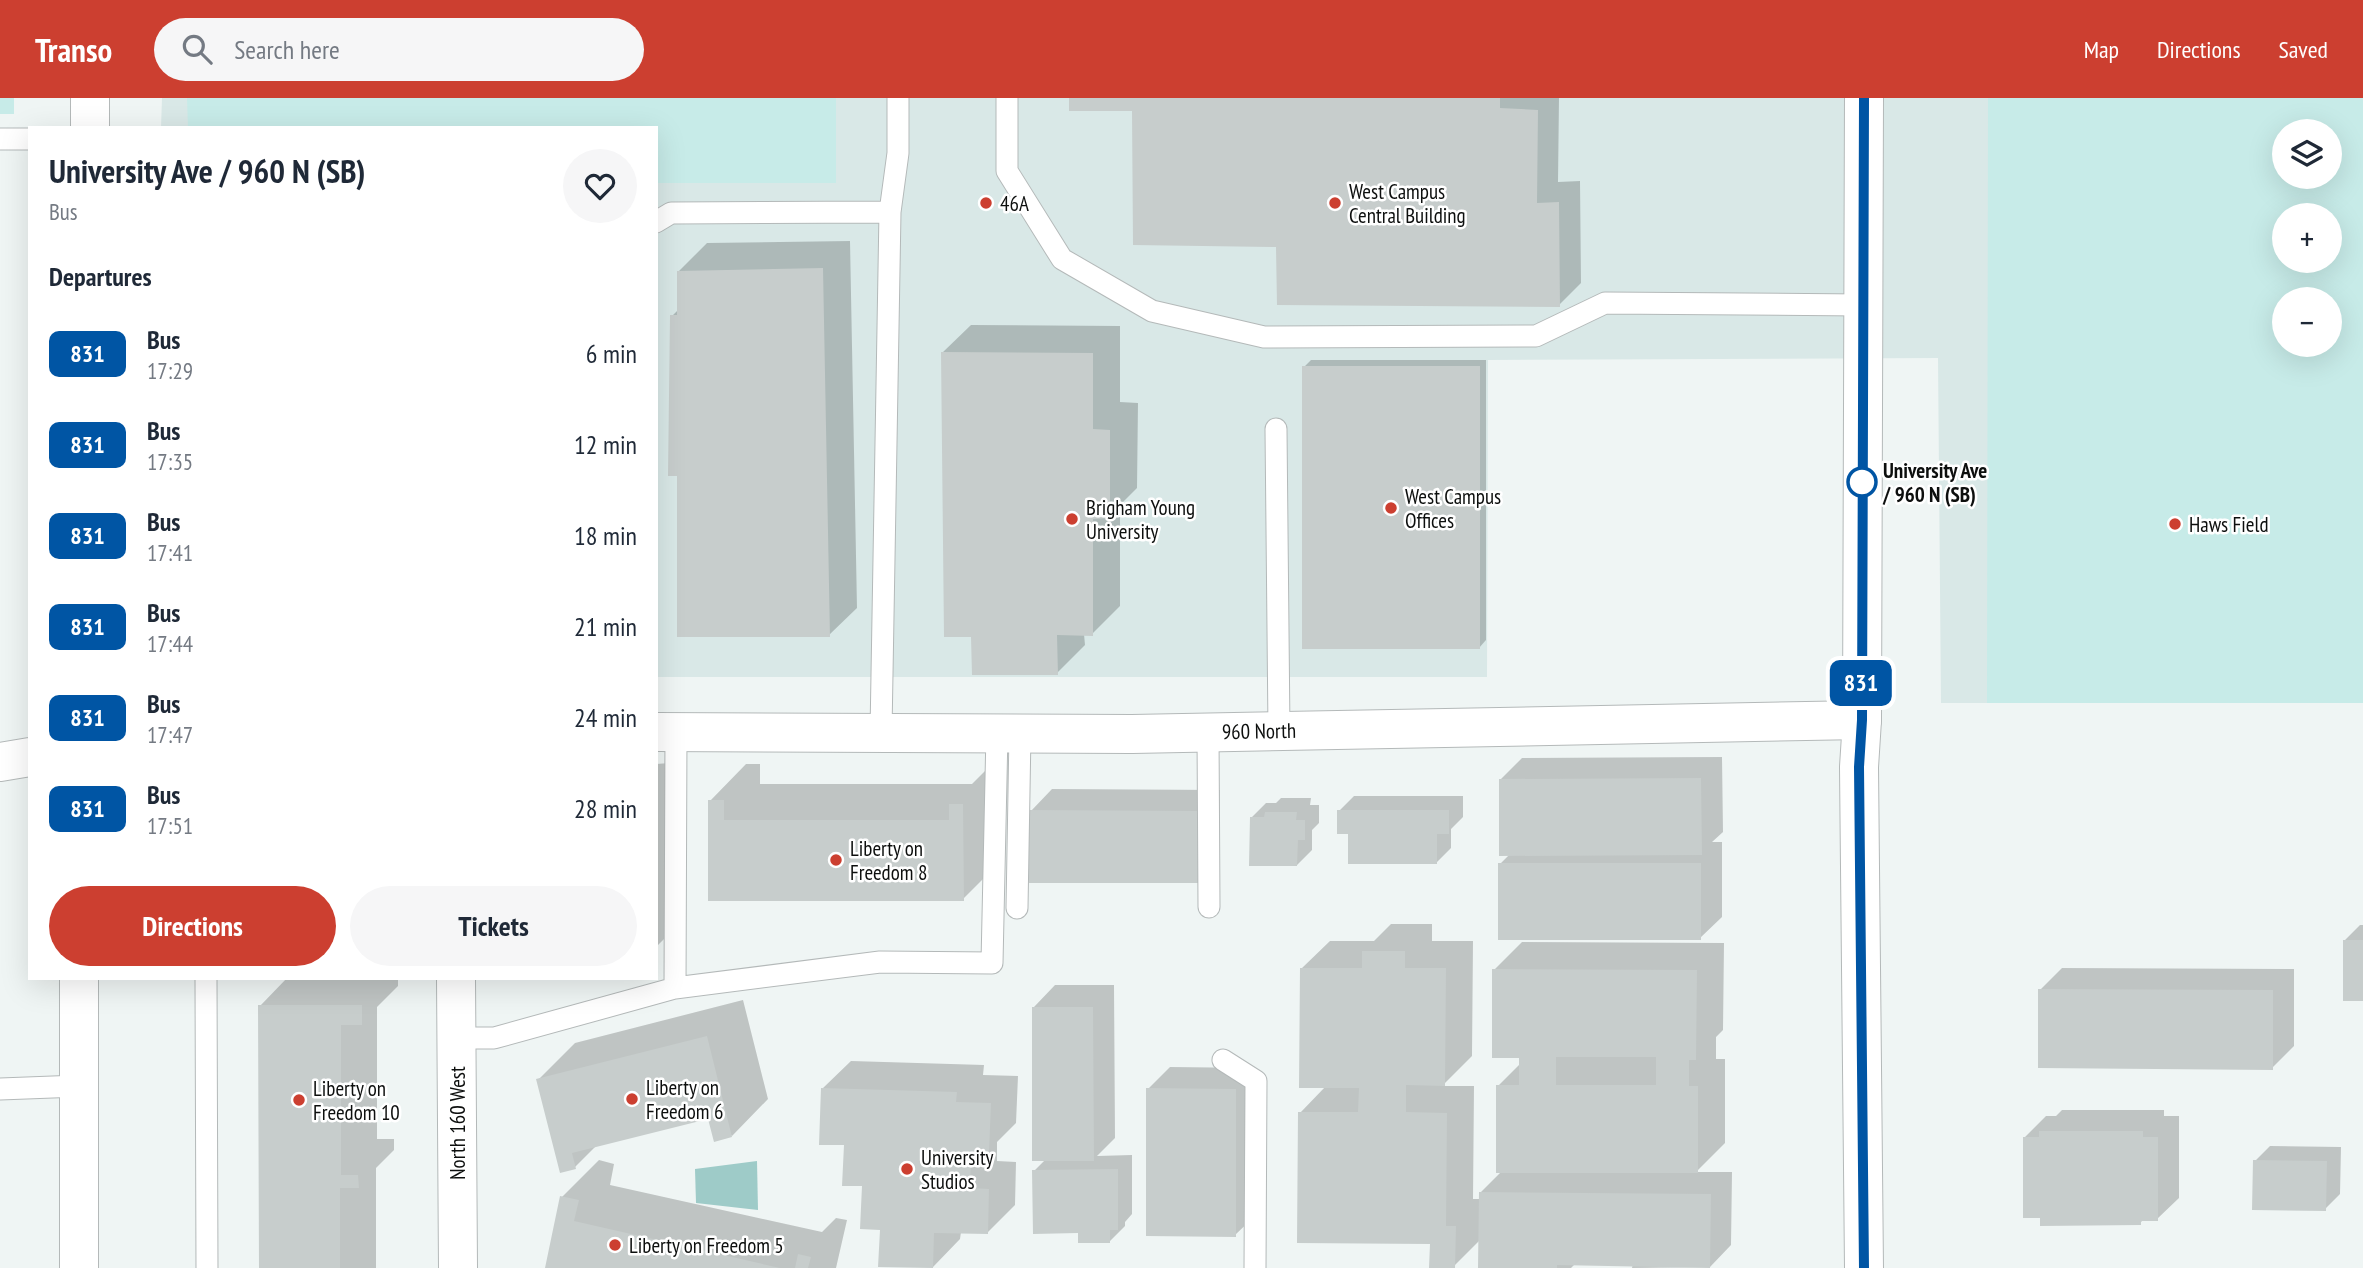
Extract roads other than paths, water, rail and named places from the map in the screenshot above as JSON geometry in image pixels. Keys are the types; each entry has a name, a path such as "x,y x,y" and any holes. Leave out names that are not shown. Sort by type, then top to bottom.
{"main road":[{"path":"90,98 90,126"},
{"path":"1864,98 1862,720 1859,767 1864,1268"},
{"name":"960 North","path":"666,732 1208,732 1862,720"},
{"path":"0,762 28,757"},
{"path":"79,980 79,1268"},
{"name":"North 160 West","path":"456,980 458,1268"}],"lane":[{"path":"881,732 890,212 898,153 898,98"},
{"path":"1007,98 1007,171 1062,259 1152,311 1264,337 1536,336 1605,303 1862,305"},
{"path":"0,139 28,139"},
{"path":"658,221 671,213 832,210 890,212"},
{"path":"1276,429 1279,731"},
{"path":"666,732 676,988"},
{"path":"1208,732 1209,907"},
{"path":"457,1038 494,1038 676,988 880,962 992,963 1009,733"},
{"path":"1009,733 1017,908"},
{"path":"206,980 207,1268"},
{"path":"1223,1059 1256,1081 1255,1268"},
{"path":"0,1089 79,1086"}],"place":[{"name":"46A","path":"986,203"},
{"name":"West Campus Central Building","path":"1335,203"},
{"name":"University Ave / 960 N (SB)","path":"1862,482"},
{"name":"West Campus Offices","path":"1391,508"},
{"name":"Brigham Young University","path":"1072,519"},
{"name":"Haws Field","path":"2175,524"},
{"name":"Liberty on Freedom 8","path":"836,860"},
{"name":"Liberty on Freedom 6","path":"632,1099"},
{"name":"Liberty on Freedom 10","path":"299,1100"},
{"name":"University Studios","path":"907,1169"},
{"name":"Liberty on Freedom 5","path":"615,1245"}]}
